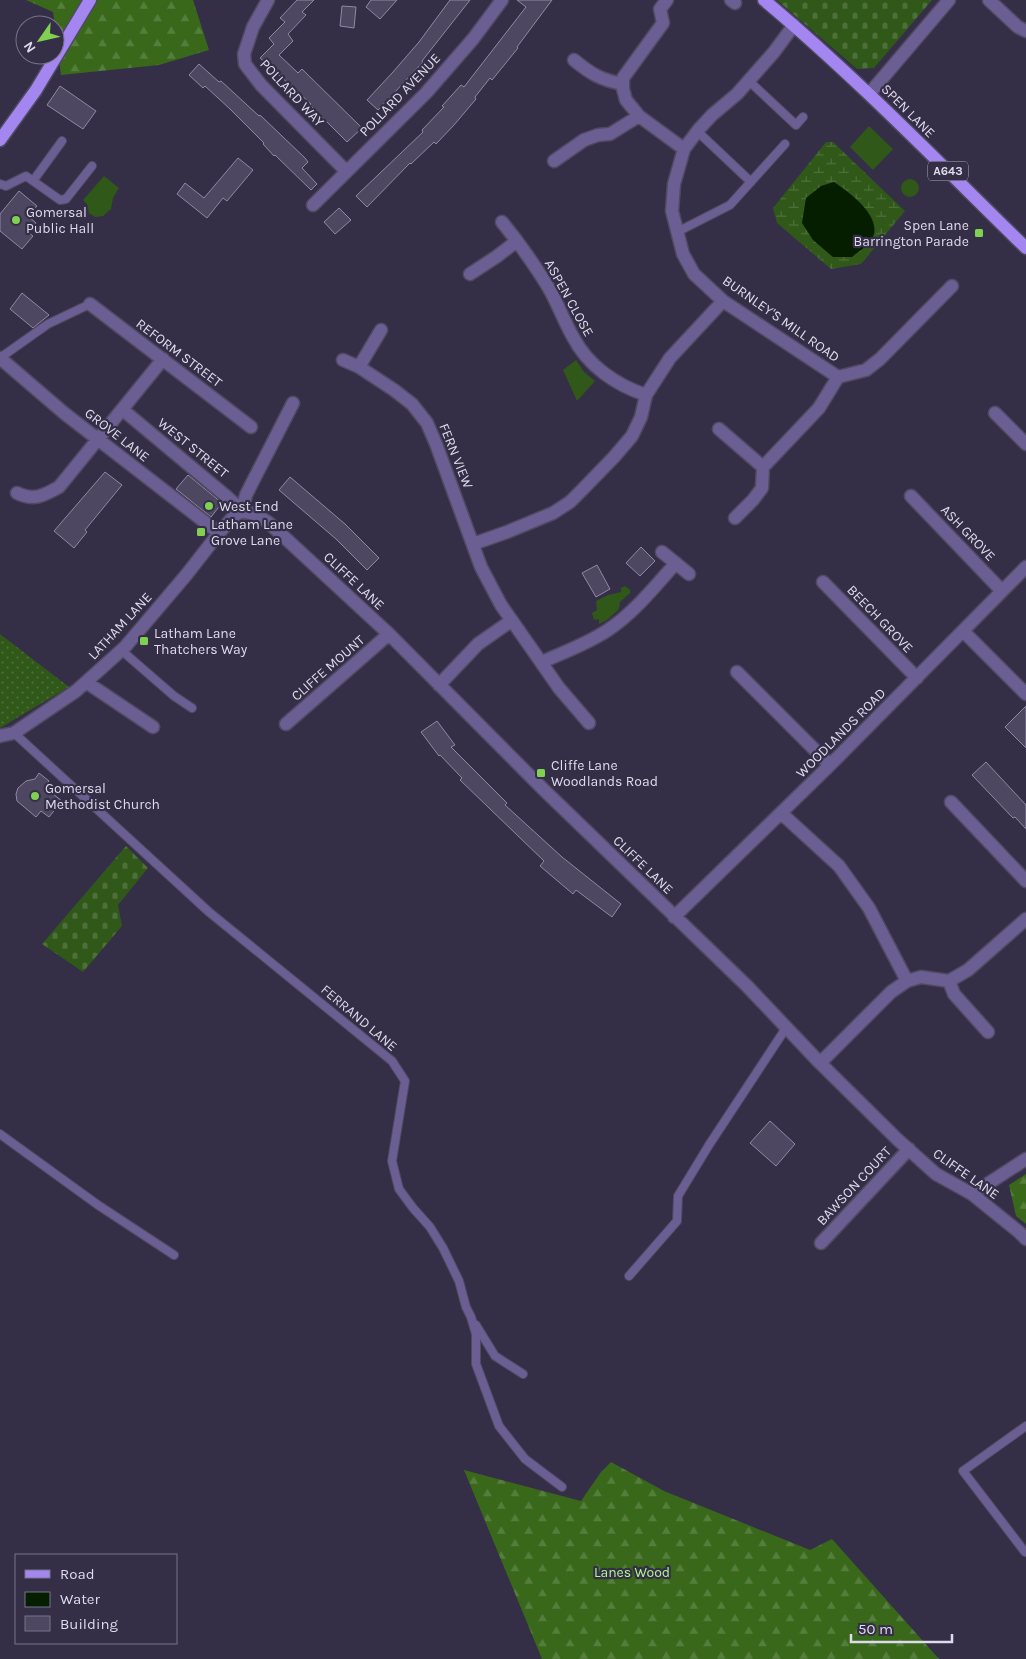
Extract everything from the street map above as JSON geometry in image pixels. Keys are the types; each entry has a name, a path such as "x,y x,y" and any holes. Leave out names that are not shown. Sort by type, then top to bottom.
{"main road":[{"path":"2,132 36,90 90,0"},
{"name":"SPEN LANE","path":"764,0 870,94 1026,248"}],"street":[{"name":"POLLARD WAY","path":"268,0 254,27 244,54 245,64 261,84 346,171"},
{"name":"POLLARD AVENUE","path":"313,205 426,92 473,39 502,0"},
{"path":"667,0 660,9 662,23 623,78 623,84 626,100 639,116 684,149"},
{"path":"870,94 949,0"},
{"path":"989,0 1018,27 1026,31"},
{"name":"BURNLEY'S MILL ROAD","path":"794,26 749,81 737,94 712,114 684,149 674,184 672,211 683,254 694,274 724,301 838,376 866,370 880,359 952,286"},
{"path":"574,60 589,73 601,79 623,84"},
{"path":"554,160 584,140 598,135 610,134 639,116"},
{"name":"ASPEN CLOSE","path":"502,222 535,266 552,293 573,338 588,359 615,381 646,395"},
{"path":"470,274 517,241"},
{"path":"473,544 533,522 553,513 570,502 632,436 641,417 646,395 670,358 724,301"},
{"name":"REFORM STREET","path":"90,304 251,427"},
{"path":"359,367 381,330"},
{"name":"GROVE LANE","path":"0,358 97,439 219,534"},
{"path":"17,493 27,498 44,496 59,487 163,359"},
{"name":"FERN VIEW","path":"343,360 359,367 394,390 412,404 427,423 481,566 501,605 560,688 589,723"},
{"path":"735,518 762,488 763,467 819,408 838,376"},
{"path":"242,511 246,495 293,403"},
{"name":"WEST STREET","path":"123,410 242,511"},
{"path":"995,413 1026,444"},
{"path":"719,429 763,467"},
{"name":"ASH GROVE","path":"912,496 1002,591"},
{"name":"LATHAM LANE","path":"0,736 14,733 76,691 121,650 234,516 242,511"},
{"name":"CLIFFE LANE","path":"242,511 257,515 269,524 389,634 544,790 747,986 820,1063 909,1150 936,1174 972,1194 1026,1239"},
{"path":"662,552 689,574"},
{"path":"542,662 580,646 610,629 676,563"},
{"name":"WOODLANDS ROAD","path":"674,917 830,765 1026,568"},
{"name":"BEECH GROVE","path":"823,582 917,678"},
{"path":"440,684 478,644 512,621"},
{"path":"963,630 1026,694"},
{"name":"CLIFFE MOUNT","path":"286,724 389,634"},
{"path":"737,672 830,765"},
{"path":"86,682 153,727"},
{"path":"951,802 1026,881"},
{"path":"781,813 840,866 869,908 907,981"},
{"path":"820,1063 891,992 907,981 921,977 949,981 968,970 1026,918"},
{"path":"949,981 954,994 988,1032"},
{"name":"BAWSON COURT","path":"821,1243 909,1150"},
{"path":"972,1194 1026,1159"}],"lane":[{"path":"749,81 796,125 803,117"},
{"path":"697,131 750,182"},
{"path":"33,181 62,141"},
{"path":"677,232 730,205 785,144"},
{"path":"0,184 6,186 26,176 60,200 66,199 92,166"},
{"name":"GROVE LANE","path":"0,358 48,324 90,304"},
{"path":"121,650 174,696 192,708"},
{"name":"FERRAND LANE","path":"14,733 209,912 392,1061 405,1081 392,1161 399,1189 430,1227 460,1281 466,1307 476,1334 476,1364 500,1426 525,1459 562,1487"},
{"path":"629,1276 677,1221 678,1196 709,1145 786,1028"},
{"path":"0,1134 98,1205 174,1255"},
{"path":"471,1317 495,1356 523,1374"},
{"path":"1025,1552 963,1470 1026,1426"}],"green space":[{"path":"26,0 193,0 209,50 159,65 61,75 60,65 65,65 65,15 53,15 53,12"},
{"path":"777,0 932,0 874,68 857,69"},
{"path":"869,126 893,149 873,170 850,147"},
{"path":"826,142 833,142 905,211 861,264 831,269 777,223 773,208"},
{"path":"104,176 119,188 113,198 111,209 103,216 95,217 89,213 87,204 83,200"},
{"path":"910,179 916,182 919,188 916,194 910,197 904,194 901,188 904,182"},
{"path":"576,360 584,372 595,381 577,401 563,370"},
{"path":"625,586 630,590 630,593 620,602 619,609 616,612 599,624 599,619 594,620 592,613 597,610 596,601 608,595 621,592 621,588"},
{"path":"0,634 69,687 0,728"},
{"path":"126,846 148,868 118,905 122,926 83,972 42,944"},
{"path":"1026,1174 1026,1224 1016,1216 1009,1185"},
{"name":"Lanes Wood","path":"611,1462 664,1491 810,1550 832,1539 939,1659 542,1659 464,1470 581,1501 601,1472"}],"water":[{"path":"834,182 863,206 873,222 874,231 871,241 852,257 833,257 813,240 802,223 806,198 821,186"}],"building":[{"path":"297,0 314,0 302,12 306,15 288,34 293,41 279,55 298,73 302,69 362,128 347,142 311,104 260,58 274,44 269,38 285,22 280,18"},
{"path":"371,0 397,0 380,19 366,7"},
{"path":"450,0 470,0 423,62 378,110 367,100 419,42"},
{"path":"517,0 552,0 518,48 492,80 490,78 475,97 476,99 454,125 436,144 434,142 410,163 367,207 356,196 423,132 422,130 444,107 442,106 461,85 464,87 526,7"},
{"path":"342,6 356,7 354,28 340,26"},
{"path":"199,64 260,115 305,158 308,162 302,168 317,184 311,190 274,156 264,143 230,109 205,86 203,88 189,75"},
{"path":"60,86 96,111 83,129 47,105"},
{"path":"238,158 253,170 227,201 223,198 207,218 177,194 185,183 204,198"},
{"name":"Gomersal Public Hall","path":"19,191 37,206 28,216 36,223 29,233 33,236 22,249 0,231 0,214"},
{"path":"339,208 351,220 335,234 324,222"},
{"path":"22,293 49,315 33,328 10,309"},
{"path":"105,472 122,485 85,530 87,532 74,548 54,531"},
{"path":"188,475 222,503 211,517 176,489"},
{"path":"290,477 345,524 379,558 367,570 336,539 279,490"},
{"path":"641,547 655,561 640,576 626,563"},
{"path":"597,565 610,589 596,597 582,573"},
{"path":"1026,706 1026,748 1005,727"},
{"path":"437,721 455,745 451,747 507,803 505,805 562,857 621,904 612,917 576,890 573,894 540,866 544,861 460,780 462,778 439,756 421,732"},
{"path":"986,762 1026,805 1026,829 972,775"},
{"name":"Gomersal Methodist Church","path":"39,773 49,781 44,787 62,801 49,817 41,811 36,817 17,801 16,794 18,788 26,781 35,779"},
{"path":"770,1121 795,1144 776,1166 750,1143"}],"place":[{"name":"Gomersal Public Hall","path":"16,220"},
{"name":"Spen Lane Barrington Parade","path":"979,233"},
{"name":"West End","path":"209,506"},
{"name":"Latham Lane Grove Lane","path":"201,532"},
{"name":"Latham Lane Thatchers Way","path":"144,641"},
{"name":"Cliffe Lane Woodlands Road","path":"541,773"},
{"name":"Gomersal Methodist Church","path":"35,796"}]}
